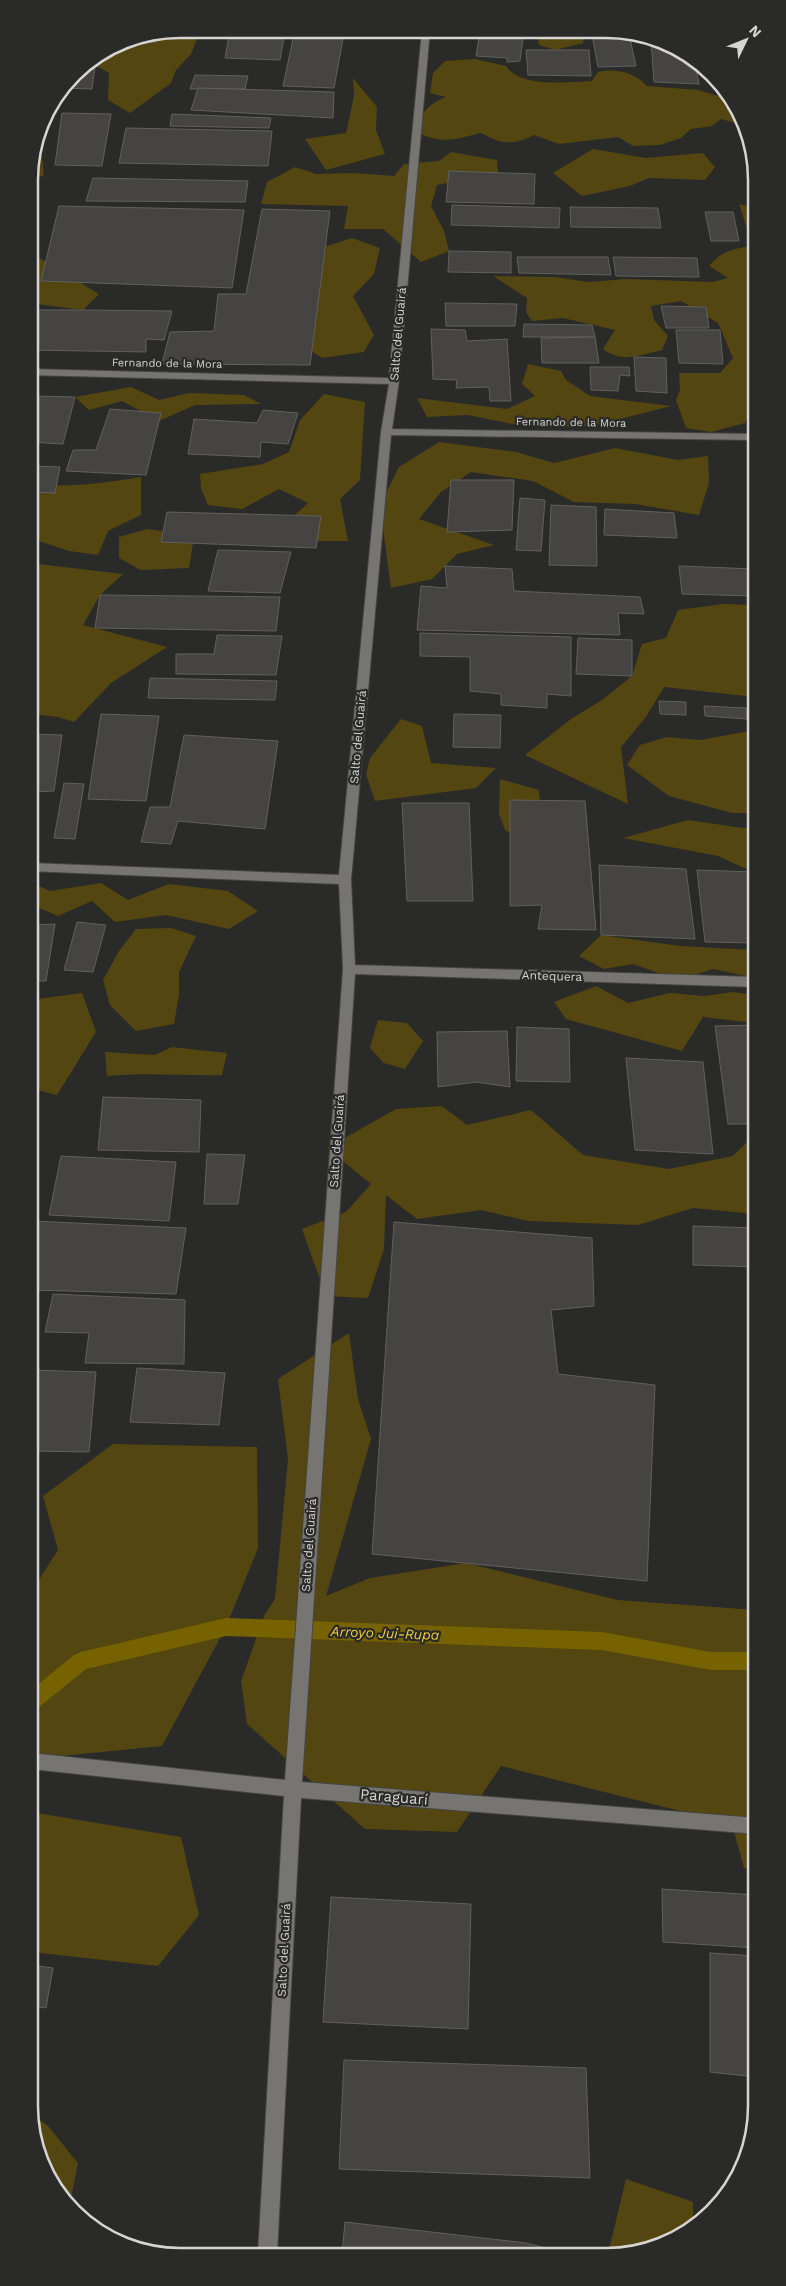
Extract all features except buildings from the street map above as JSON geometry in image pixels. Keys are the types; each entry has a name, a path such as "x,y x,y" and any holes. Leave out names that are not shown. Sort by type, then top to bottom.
{"street":[{"name":"Salto del Guairá","path":"267,2248 293,1789 349,969 345,880 386,432 394,381 425,37"},
{"name":"Fernando de la Mora","path":"38,372 394,381"},
{"name":"Fernando de la Mora","path":"386,432 748,437"},
{"path":"38,867 345,880"},
{"name":"Antequera","path":"349,969 748,982"},
{"name":"Paraguarí","path":"37,1762 293,1789 748,1825"}],"shaded area":[{"path":"198,37 191,54 176,70 171,83 130,113 108,100 109,73 96,65 117,52 134,45 167,39"},
{"path":"538,37 584,37 583,43 555,50 539,45"},
{"path":"475,59 506,66 522,78 545,82 592,81 598,72 624,72 636,77 647,86 699,90 722,97 737,124 721,119 712,126 691,129 681,138 660,145 633,146 618,137 559,144 534,135 520,141 507,142 495,140 481,133 456,139 441,140 417,132 420,120 426,110 446,97 430,93 433,73 445,61"},
{"path":"353,78 377,107 376,130 385,154 326,170 305,139 346,133 354,96"},
{"path":"41,148 44,177 38,175"},
{"path":"593,149 646,158 703,153 715,167 705,180 649,178 630,186 582,196 553,173"},
{"path":"451,152 497,160 498,173 437,185 431,206 444,231 449,251 421,262 383,229 344,229 348,206 261,204 267,182 295,167 316,174 354,173 394,176 404,164 439,161"},
{"path":"739,204 748,206 748,232"},
{"path":"352,238 380,248 374,274 353,296 374,335 364,352 322,358 284,333 305,253"},
{"path":"748,247 748,416 745,423 711,432 686,428 676,400 680,390 679,373 720,373 733,358 718,323 681,301 651,306 654,320 668,336 662,350 632,357 618,356 603,349 615,330 563,318 532,321 526,312 527,298 493,276 554,277 589,282 626,279 712,282 728,278 709,266 724,253"},
{"path":"38,257 99,294 83,310 38,304"},
{"path":"528,364 561,371 566,380 590,396 671,406 597,425 575,427 512,424 468,415 427,417 417,398 507,409 535,396 522,384"},
{"path":"131,387 159,400 189,393 244,395 261,404 195,405 159,421 122,401 89,410 75,397"},
{"path":"324,394 365,402 360,480 340,499 348,541 298,541 286,523 308,503 279,489 242,509 208,505 201,488 200,474 263,464 289,452 300,420"},
{"path":"439,442 516,452 554,463 615,448 678,460 708,456 709,483 699,515 635,504 574,502 533,481 471,472 441,492 419,519 494,545 457,554 432,579 391,588 380,505 399,467"},
{"path":"141,477 141,515 108,531 98,555 69,551 38,541 38,485 85,484"},
{"path":"148,529 194,536 189,568 141,570 119,558 119,537"},
{"path":"38,564 123,574 100,595 83,625 167,647 111,683 74,722 58,717 38,715"},
{"path":"723,604 748,605 748,696 664,687 646,717 621,747 628,804 525,755 571,719 602,700 632,676 642,644 666,638 678,610"},
{"path":"401,719 422,726 431,763 496,768 476,788 375,801 366,774 370,758"},
{"path":"748,731 748,813 732,813 669,796 627,765 640,745 667,737 700,740"},
{"path":"500,779 539,790 542,825 531,844 505,830 499,814"},
{"path":"688,820 748,827 748,868 718,856 623,838"},
{"path":"101,883 128,900 169,884 228,891 258,911 229,929 166,915 115,922 92,901 58,916 38,907 38,885 50,891"},
{"path":"171,928 196,936 179,972 179,995 174,1024 136,1031 110,1005 103,980 119,951 136,929"},
{"path":"601,935 680,946 748,950 748,976 713,969 679,980 633,964 604,969 579,956"},
{"path":"596,986 628,1003 670,993 704,996 733,992 748,994 748,1022 703,1017 682,1051 566,1019 554,1002"},
{"path":"82,993 96,1032 57,1095 38,1090 38,999"},
{"path":"378,1020 407,1023 423,1041 405,1069 384,1063 370,1048"},
{"path":"172,1047 227,1053 222,1075 136,1074 107,1076 105,1052 155,1055"},
{"path":"442,1106 467,1125 531,1110 583,1155 669,1169 733,1156 748,1141 748,1213 693,1208 638,1225 529,1221 481,1210 417,1219 386,1195 384,1249 368,1298 326,1296 302,1229 346,1212 371,1184 327,1148 396,1109"},
{"path":"349,1333 358,1399 371,1439 326,1596 370,1578 466,1563 618,1600 748,1609 748,1868 744,1868 732,1824 501,1766 457,1832 365,1829 247,1724 241,1681 265,1614 275,1599 288,1459 278,1379"},
{"path":"113,1444 257,1447 258,1548 226,1627 162,1746 37,1758 37,1582 58,1550 43,1496"},
{"path":"37,1813 181,1837 199,1915 158,1966 37,1953"},
{"path":"38,2119 48,2126 78,2163 71,2198 52,2169 40,2134"},
{"path":"626,2179 693,2202 693,2219 685,2225 661,2238 643,2244 609,2248"}],"waterway":[{"name":"Arroyo Jui-Rupa","path":"37,1697 81,1661 226,1627 602,1641 711,1661 748,1661"}]}
